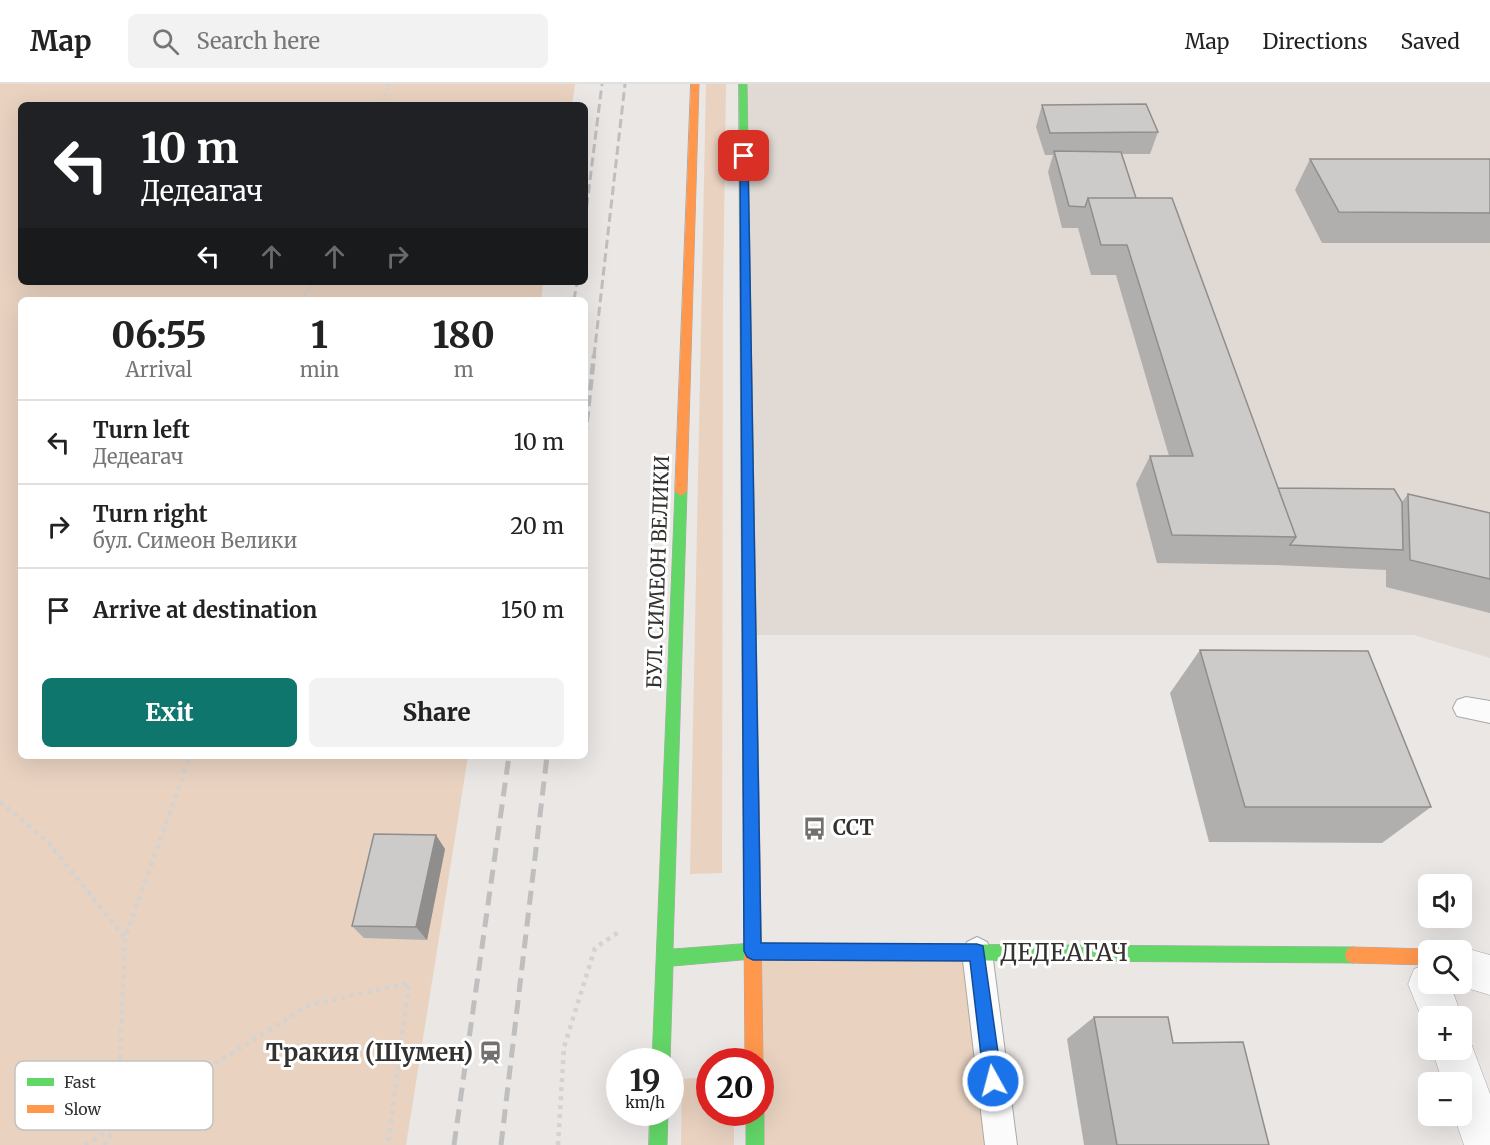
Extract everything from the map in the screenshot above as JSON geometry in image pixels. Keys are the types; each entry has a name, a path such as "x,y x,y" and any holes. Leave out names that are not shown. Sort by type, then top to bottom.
{"main road":[{"name":"БУЛ. СИМЕОН ВЕЛИКИ","path":"661,1048 695,84"},
{"path":"743,84 754,1048"},
{"name":"ДЕДЕАГАЧ","path":"664,958 753,951 977,952 1418,969"},
{"path":"658,1145 659,1126"},
{"path":"755,1126 755,1145"}],"street":[{"path":"1472,970 1490,975"},
{"path":"1456,1060 1486,1145"}],"lane":[{"path":"977,952 1001,1145"}],"path":[{"path":"383,102 389,84"},
{"path":"120,1061 126,938 189,759"},
{"path":"0,802 48,842 126,938"},
{"path":"558,1145 564,1047 596,948 666,898"},
{"path":"213,1066 309,1005 409,983 388,1145"},
{"path":"85,1145 110,1130"},
{"path":"104,1145 114,1130"}],"shaded area":[{"path":"0,84 575,84 572,102 18,102 18,285 543,285 541,297 18,297 18,759 468,759 406,1145 0,1145"},
{"path":"706,84 726,84 723,296 722,873 690,874"},
{"path":"743,84 1490,84 1490,658 1414,635 749,635"},
{"path":"753,951 977,952 1001,1145 755,1145 757,1126 774,1126 774,1048 759,1048"},
{"path":"696,1078 696,1126 734,1126 734,1145 681,1145 681,1126 684,1126 684,1079"}],"building":[{"path":"1146,104 1158,132 1050,133 1042,105"},
{"path":"1054,151 1121,152 1136,198 1088,198 1085,207 1069,206"},
{"path":"1310,159 1490,159 1490,213 1339,212"},
{"path":"1088,198 1172,198 1296,537 1172,535 1150,456 1193,456 1127,245 1101,245"},
{"path":"1278,488 1394,489 1402,502 1403,550 1290,545 1296,537"},
{"path":"1408,494 1490,513 1490,579 1410,560"},
{"path":"1200,650 1368,651 1431,807 1245,807"},
{"path":"374,834 436,835 416,927 352,926"},
{"path":"1094,1017 1168,1017 1173,1043 1243,1042 1269,1145 1117,1145"}],"railway":[{"path":"588,196 602,84"},
{"path":"594,356 625,84"},
{"path":"574,297 576,285"},
{"path":"588,410 594,355"},
{"path":"454,1145 509,759"},
{"path":"501,1145 547,759"}],"traffic: fast":[{"path":"743,84 751,794"},
{"path":"661,1048 681,491"},
{"path":"664,958 753,951 1353,955"},
{"path":"658,1145 659,1126"},
{"path":"755,1126 755,1145"}],"traffic: slow":[{"path":"681,491 695,84"},
{"path":"751,794 754,1048"},
{"path":"1353,955 1418,957"}],"place":[{"name":"ССТ","path":"815,828"},
{"name":"Tракия (Шумен)","path":"491,1053"}],"route":[{"path":"744,156 753,951 977,952 993,1081"}]}
